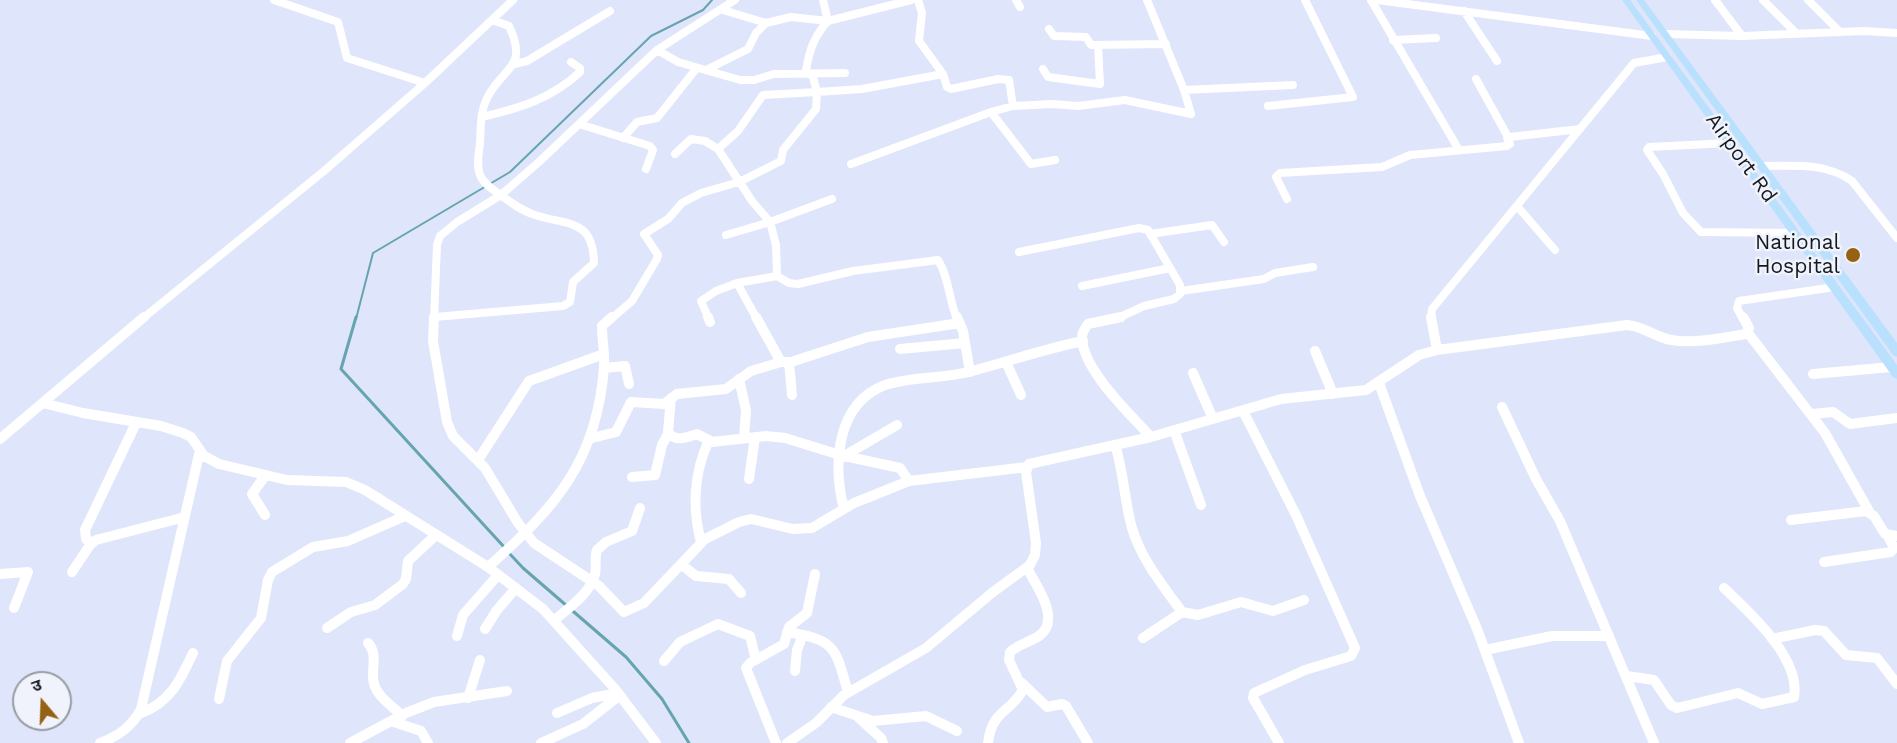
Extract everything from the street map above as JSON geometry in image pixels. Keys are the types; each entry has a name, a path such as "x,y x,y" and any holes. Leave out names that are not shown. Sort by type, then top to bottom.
{"main road":[{"name":"Airport Rd","path":"1626,0 1894,370"},
{"path":"1640,0 1897,352"}],"street":[{"path":"274,0 338,22 347,58 425,83"},
{"path":"0,439 88,363 324,171 425,83 513,0"},
{"path":"735,0 723,10 657,50 579,124 499,193 440,236 436,245 435,357 447,422 453,436 478,460 522,536 588,587 604,591 621,610 627,611 644,603 682,565 700,542 727,526 745,520 785,528 804,529 818,526 844,509 909,481 1027,467 1033,463 1150,437 1281,399 1366,390 1419,355 1437,350 1627,325 1643,327 1661,337 1676,340 1748,333"},
{"path":"823,0 828,21"},
{"path":"723,10 765,22 791,17 828,21 911,0"},
{"path":"918,0 923,16 917,35 943,74 947,87 951,89 1009,80 1013,106"},
{"path":"851,164 1013,106 1045,104 1078,106 1125,100 1191,114 1184,90 1147,0"},
{"path":"1268,106 1353,97 1305,0"},
{"path":"1371,0 1459,150"},
{"path":"1377,0 1650,34"},
{"path":"1406,0 1650,34"},
{"path":"1714,0 1742,36"},
{"path":"1763,0 1796,33"},
{"path":"1808,0 1840,32"},
{"path":"515,64 527,61 610,11"},
{"path":"1464,11 1497,61"},
{"path":"435,316 563,306 570,302 573,282 593,265 595,247 586,232 572,223 529,214 499,193 481,176 479,161 483,109 489,94 515,64 518,53 513,33 504,23 492,20"},
{"path":"808,73 808,58 814,36 828,21"},
{"path":"706,70 748,50 756,33 765,22"},
{"path":"1049,29 1054,36 1086,37 1090,44 1166,44"},
{"path":"1666,34 1742,36 1840,32 1897,33"},
{"path":"1393,40 1436,38"},
{"path":"1043,69 1048,77 1101,84 1098,45"},
{"path":"657,50 696,69 744,80 774,74 845,73"},
{"path":"1437,350 1431,321 1432,309 1518,206 1630,65 1667,57"},
{"path":"482,117 519,109 553,96 580,72 580,68 571,62"},
{"path":"623,138 637,122 654,120 662,114 696,69"},
{"path":"491,565 522,536 570,483 592,438 604,368 602,326 632,302 657,260 658,255 645,237 646,232 668,219 682,203 701,193 739,182 781,161 783,150 816,109 817,92 813,76 808,73"},
{"path":"718,149 738,131 763,95 862,89 943,74"},
{"path":"1287,199 1276,177 1280,173 1382,166 1406,155 1507,146 1510,144 1508,137 1476,80"},
{"path":"1184,90 1293,85"},
{"path":"991,112 1031,164 1055,160"},
{"path":"579,124 652,148 646,169"},
{"path":"1508,137 1580,129"},
{"path":"675,154 691,139 705,141 718,149 739,182 770,222 776,245 777,276"},
{"path":"1730,143 1649,147 1647,150 1662,172 1673,196 1701,232 1796,233"},
{"path":"1761,166 1823,168 1842,173 1897,238"},
{"path":"726,235 770,222 832,199"},
{"path":"1518,206 1555,250"},
{"path":"1150,234 1212,225 1224,242"},
{"path":"1019,252 1139,228 1145,229 1170,268 1181,291"},
{"path":"710,322 701,301 716,291 737,283 777,276 789,284 798,284 853,271 938,260 942,266 952,307 960,323 970,372"},
{"path":"1150,437 1098,377 1091,365 1083,341 1083,329 1088,324 1120,318 1144,306 1174,299 1181,291 1264,279 1275,273 1313,267"},
{"path":"1082,286 1170,268"},
{"path":"737,283 785,362 792,395"},
{"path":"1824,562 1891,552 1894,548 1893,536 1870,513 1812,414 1748,333 1749,328 1736,305 1739,301 1835,287"},
{"path":"592,438 616,432 631,402 664,404 677,394 726,389 751,371 868,337 960,323"},
{"path":"844,509 837,483 842,456 842,429 847,417 875,389 886,385 970,372 1039,350 1083,341"},
{"path":"900,349 965,343"},
{"path":"1315,351 1333,394"},
{"path":"478,460 529,381 604,354"},
{"path":"1006,362 1021,395"},
{"path":"604,368 624,366 629,384"},
{"path":"1814,374 1894,370"},
{"path":"1193,373 1213,419"},
{"path":"739,379 746,410 744,438"},
{"path":"1379,383 1420,496 1485,650 1520,743"},
{"path":"632,477 650,477 656,474 662,445 668,434 671,398"},
{"path":"43,404 161,426 183,433 191,437 210,460 265,476 287,480 339,481 355,485 436,535 491,565 498,575 555,620 619,694 656,743"},
{"path":"1502,407 1536,479 1560,521 1654,743"},
{"path":"1242,411 1292,506 1355,650 1351,656 1305,670 1254,693 1253,698 1279,743"},
{"path":"1812,414 1833,412 1844,422 1850,424 1897,418"},
{"path":"92,543 86,539 85,530 136,423"},
{"path":"842,456 897,425"},
{"path":"1174,430 1201,505"},
{"path":"668,434 682,440 699,434 709,440 785,438 842,456 900,468 909,481"},
{"path":"749,479 755,437"},
{"path":"700,542 695,525 695,508 702,454 709,440"},
{"path":"1114,445 1123,468 1134,534 1142,551 1182,612"},
{"path":"100,743 118,739 139,714 200,450"},
{"path":"787,743 816,723 848,693 926,648 993,592 1028,568 1034,560 1036,543 1027,467"},
{"path":"265,476 252,494 265,515"},
{"path":"555,620 588,587 596,572 597,549 632,531 640,508"},
{"path":"1791,520 1863,510 1870,513"},
{"path":"219,699 226,661 260,621 268,580 272,572 311,548 348,541 405,516"},
{"path":"72,572 92,543 185,518"},
{"path":"327,628 351,612 379,602 403,584 406,579 408,561 436,535"},
{"path":"682,565 696,576 729,579 741,593"},
{"path":"1028,568 1050,620 1048,629 1042,635 1010,652 1010,660 1022,683 1047,707 1062,704 1066,706 1088,743"},
{"path":"0,574 28,572 14,608"},
{"path":"776,743 769,720 756,700 747,665 784,644 793,622 809,610 815,574"},
{"path":"457,636 463,615 498,575"},
{"path":"485,629 496,610 516,588"},
{"path":"1627,676 1654,680 1671,705 1677,708 1738,693 1745,694 1757,703 1767,704 1794,697 1796,693 1792,672 1772,639 1725,588"},
{"path":"1143,638 1182,612 1198,615 1241,602 1273,611 1304,600"},
{"path":"664,661 680,642 718,624 750,636 756,660"},
{"path":"1772,639 1815,630 1824,631 1846,655 1877,658 1897,684"},
{"path":"787,632 822,639 831,646 848,693"},
{"path":"795,670 797,650 803,635"},
{"path":"1485,650 1552,636 1610,636"},
{"path":"368,643 374,650 373,680 378,694 396,718 421,731 428,743"},
{"path":"139,714 157,708 167,700 193,653"},
{"path":"468,698 480,660"},
{"path":"988,743 990,725 998,714 1023,693 1022,683"},
{"path":"350,743 396,718 434,702 507,691"},
{"path":"557,713 592,698 619,694"},
{"path":"541,743 589,723 619,694"},
{"path":"831,707 873,721 926,716 957,731"},
{"path":"859,718 884,743"}],"waterway":[{"path":"356,319 373,253 510,172 651,36 703,10 712,0"},
{"path":"356,317 341,369 505,548"},
{"path":"509,553 523,568 626,657 662,699 689,743"}],"place":[{"name":"National Hospital","path":"1853,255"}]}
